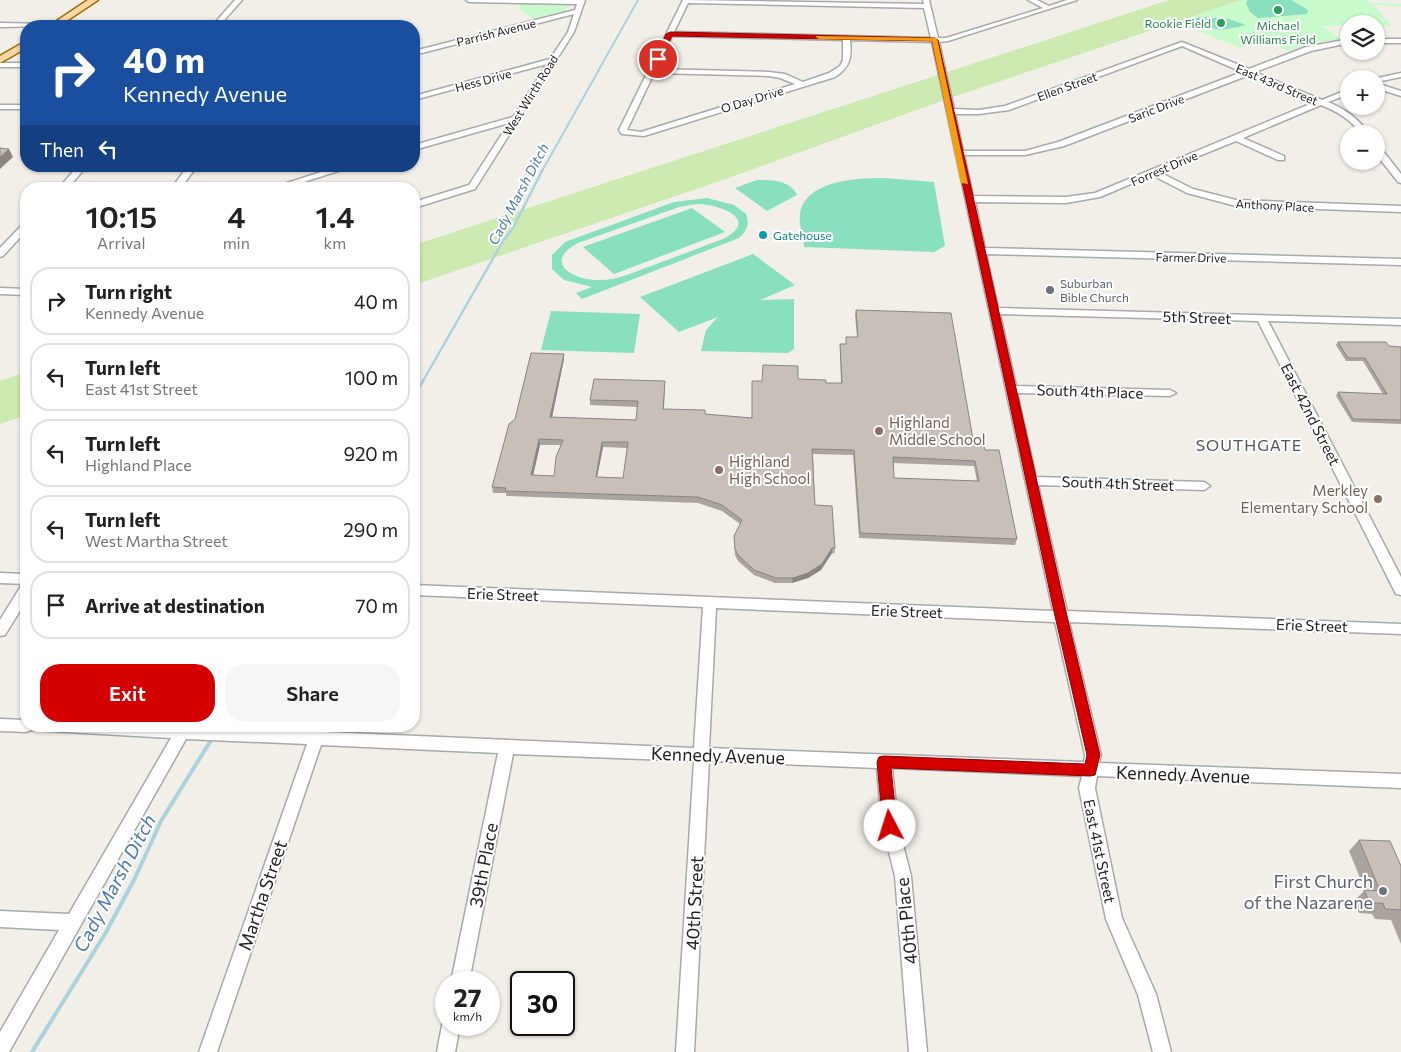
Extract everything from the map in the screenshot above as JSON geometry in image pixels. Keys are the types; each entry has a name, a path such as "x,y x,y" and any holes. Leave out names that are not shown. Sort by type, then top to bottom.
{"main road":[{"path":"61,20 94,0"},
{"path":"0,60 20,48"}],"street":[{"path":"221,20 239,0"},
{"path":"469,0 582,1"},
{"path":"1031,0 1049,8"},
{"path":"670,34 946,40 1074,0"},
{"name":"West Wirth Road","path":"420,203 472,187 570,32 582,1"},
{"path":"802,84 791,78 769,74 652,71 686,1 926,3"},
{"name":"East 41st Street","path":"926,3 1010,389 1094,755 1087,788 1114,919 1147,994 1162,1052"},
{"name":"Parrish Avenue","path":"420,50 578,11"},
{"path":"0,25 20,25"},
{"name":"O Day Drive","path":"652,71 624,130 630,134 641,134 832,75 846,65 848,59 846,38"},
{"path":"1385,41 1401,41"},
{"name":"Ellen Street","path":"949,111 979,112 1006,108 1182,44"},
{"name":"East 43rd Street","path":"1182,44 1322,102 1348,117 1356,125"},
{"name":"Saric Drive","path":"958,153 1025,152 1061,144 1309,49 1340,44"},
{"name":"Hess Drive","path":"420,96 551,61"},
{"path":"0,64 20,65"},
{"path":"1385,78 1401,75"},
{"path":"1385,88 1401,94"},
{"name":"Forrest Drive","path":"969,199 1047,201 1084,198 1115,189 1340,95"},
{"path":"0,107 20,108"},
{"path":"420,146 515,119"},
{"path":"1237,138 1280,158"},
{"path":"1385,160 1401,180"},
{"path":"68,182 78,172"},
{"path":"180,182 188,172"},
{"path":"296,182 330,172"},
{"name":"Anthony Place","path":"1154,172 1190,191 1236,204 1401,209"},
{"path":"0,254 20,232"},
{"name":"Farmer Drive","path":"980,251 1401,262"},
{"path":"0,291 20,292"},
{"name":"5th Street","path":"994,311 1401,322"},
{"name":"East 42nd Street","path":"1262,319 1401,590"},
{"name":"South 4th Place","path":"1010,389 1170,393"},
{"name":"South 4th Street","path":"1031,481 1204,486"},
{"path":"0,578 20,579"},
{"name":"Erie Street","path":"420,590 722,604 1401,629"},
{"path":"0,631 20,599"},
{"name":"40th Street","path":"685,1052 710,602"},
{"path":"0,725 20,726"},
{"name":"Kennedy Avenue","path":"161,732 1401,782"},
{"path":"0,1050 182,733"},
{"name":"Martha Street","path":"208,1052 316,739"},
{"name":"39th Place","path":"462,971 507,747"},
{"name":"40th Place","path":"884,762 890,826 903,876 918,1052"},
{"path":"0,919 74,923"},
{"path":"446,1052 449,1036"}],"green space":[{"path":"1169,0 1242,0 947,99 723,180 420,283 420,243"},
{"path":"1242,0 1367,0 1370,3 1401,4 1401,6 1373,5 1382,15 1340,15 1340,26 1323,26 1340,39 1314,43 1289,51 1263,40 1240,48 1177,22"},
{"name":"Michael Williams Field","path":"1248,0 1291,0 1308,10 1307,14 1258,18 1250,12 1246,3"},
{"path":"520,4 572,5 563,11 533,19 519,8"},
{"name":"Rookie Field","path":"1202,17 1229,19 1246,25 1229,29 1217,29 1191,19"},
{"path":"1385,18 1392,26 1385,26"},
{"path":"884,178 934,182 945,246 934,252 804,247 800,213 805,202 812,194 823,187 847,180"},
{"path":"757,180 780,182 790,186 797,195 767,211 735,188"},
{"path":"707,198 734,205 746,214 747,227 739,238 582,299 576,293 592,287 564,280 552,269 552,255 565,242 674,202","holes":["697,204 706,205 732,214 737,219 738,225 734,232 723,239 613,279 600,280 580,277 565,269 562,263 562,257 578,243 679,207"]},
{"path":"692,208 725,232 614,274 583,247"},
{"path":"753,254 795,285 760,300 794,299 794,349 788,353 701,351 706,330 718,317 679,332 640,297"},
{"path":"551,311 640,314 634,353 541,350"},
{"path":"20,374 20,417 0,424 0,381"}],"building":[{"path":"0,148 9,149 0,157"},
{"name":"Highland High School","path":"856,310 951,313 974,445 984,445 985,450 999,450 1017,539 860,533 854,450 812,449 815,505 832,506 835,548 832,548 822,564 808,573 793,578 776,578 754,570 738,555 735,549 734,536 742,520 722,505 698,497 505,491 506,488 492,487 509,424 515,419 531,353 564,354 550,417 636,420 638,401 590,400 594,379 665,381 663,409 705,410 705,414 752,418 752,381 762,381 763,365 798,366 798,379 826,380 826,383 842,383 840,344 846,344 846,337 858,337","holes":["539,439 563,440 556,457 554,476 531,475","602,442 628,442 623,478 596,477","893,457 975,461 979,481 894,478"]},
{"path":"1338,342 1386,342 1389,346 1401,347 1401,420 1353,419 1338,392 1387,394 1365,358 1348,358"},
{"path":"1359,840 1390,841 1401,866 1401,910 1385,909 1383,903 1370,903 1364,890 1380,891"}],"waterway":[{"name":"Cady Marsh Ditch","path":"541,173 638,0"},
{"name":"Cady Marsh Ditch","path":"420,386 503,241 513,228 542,171"},
{"name":"Cady Marsh Ditch","path":"32,1052 105,934 135,878 161,821 213,737"}],"slow traffic":[{"path":"819,37 935,40 965,183"}],"place":[{"name":"Michael Williams Field","path":"1278,10"},
{"name":"Rookie Field","path":"1221,23"},
{"name":"Gatehouse","path":"763,235"},
{"name":"Suburban Bible Church","path":"1050,290"},
{"name":"Highland Middle School","path":"879,431"},
{"name":"Highland High School","path":"719,470"},
{"name":"Merkley Elementary School","path":"1378,499"},
{"name":"First Church of the Nazarene","path":"1383,891"}],"district":[{"name":"SOUTHGATE","path":"1249,444"}],"route":[{"path":"658,59 670,34 935,40 1010,389 1094,755 1090,770 884,762 890,826"}]}
